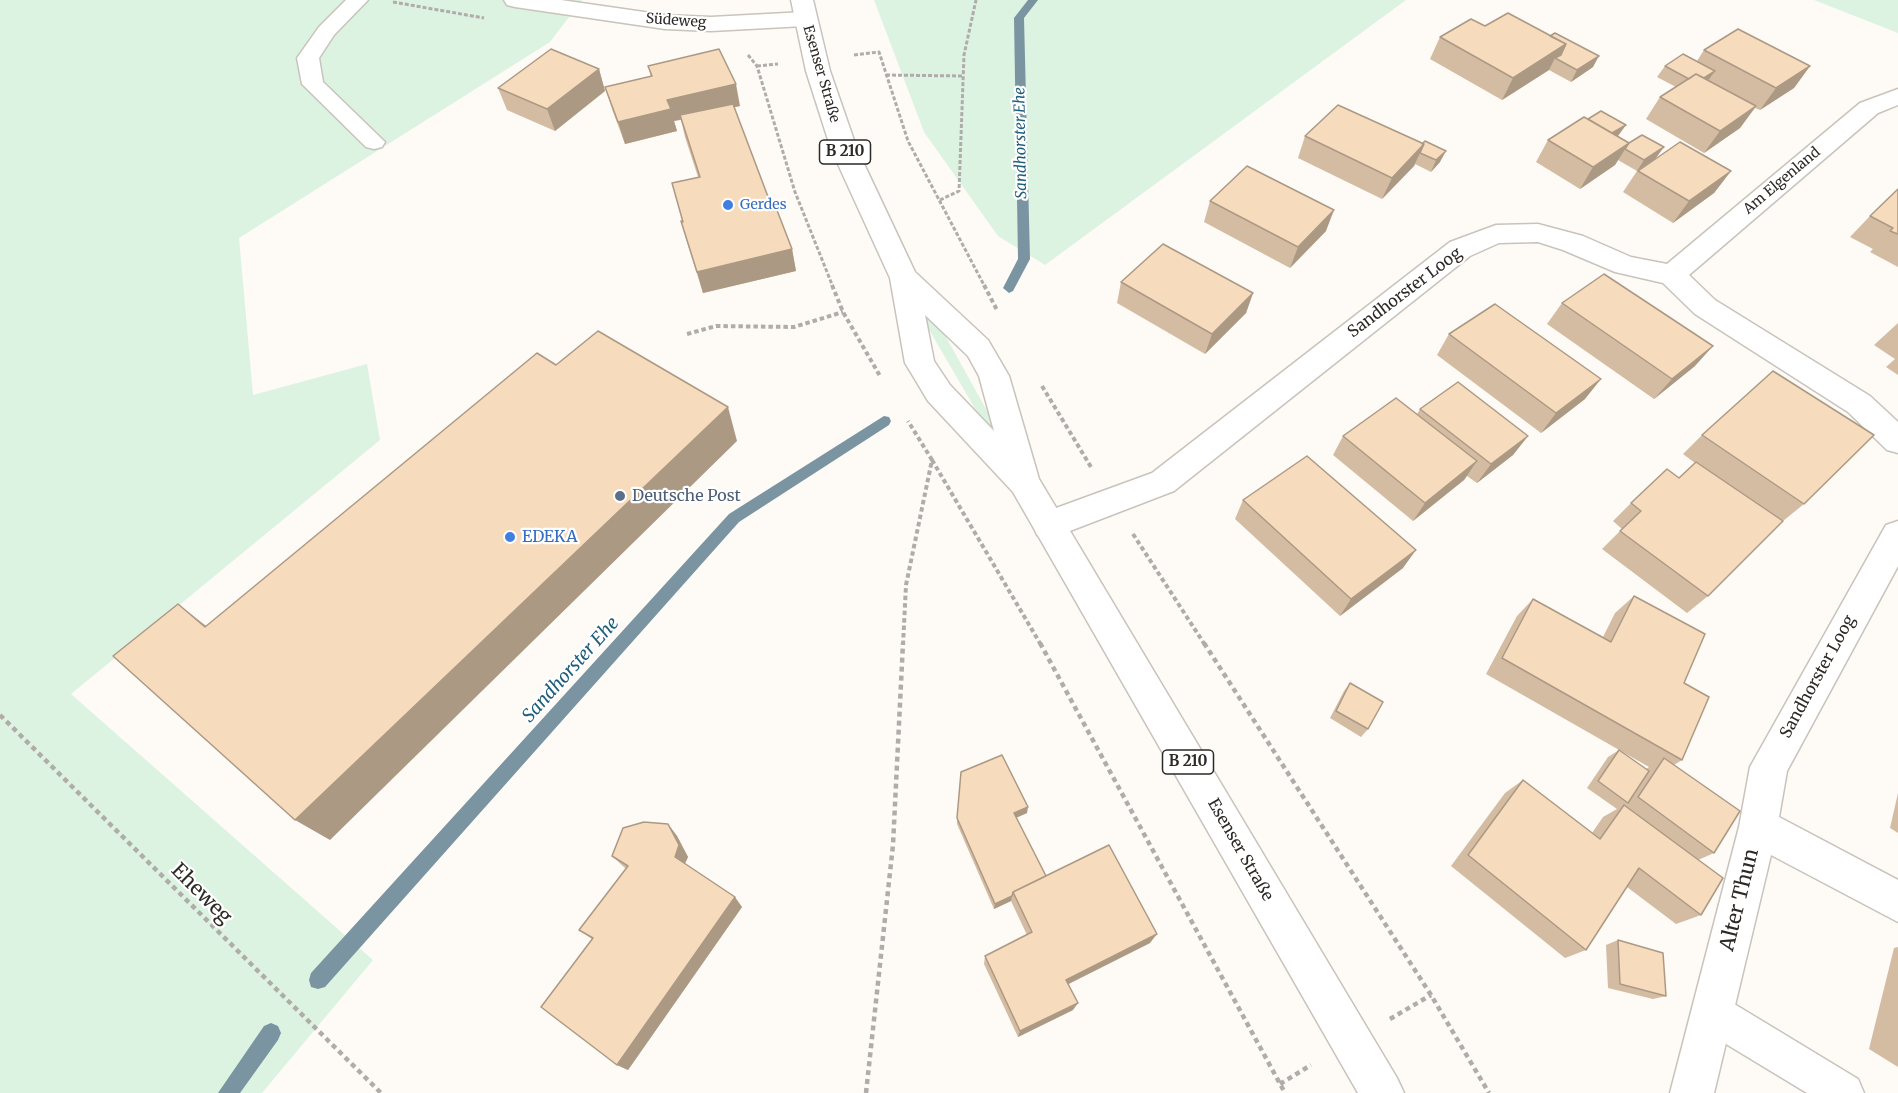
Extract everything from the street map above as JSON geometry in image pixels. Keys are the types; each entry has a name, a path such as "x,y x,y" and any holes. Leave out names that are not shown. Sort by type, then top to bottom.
{"street":[{"name":"Südeweg","path":"515,0 665,22 719,24 804,9"},
{"name":"Südeweg","path":"548,6 603,6 672,1"},
{"name":"Esenser Straße","path":"804,9 818,70 844,149 904,278 920,363 939,393 1024,483 1382,1093"},
{"name":"Am Elgenland","path":"1672,275 1869,108 1898,96"},
{"name":"Sandhorster Loog","path":"1049,525 1163,482 1460,249 1496,234 1538,233 1573,243 1625,265 1672,275"},
{"path":"1672,275 1705,307 1859,404 1898,441"},
{"name":"Esenser Straße","path":"904,278 978,348 994,376 1024,483"},
{"name":"Sandhorster Loog","path":"1758,827 1769,767 1898,535"},
{"name":"Alter Thun","path":"1692,1093 1758,827 1898,902"}],"lane":[{"path":"358,0 326,30 308,58 313,84 374,142"},
{"path":"1712,1013 1844,1093"}],"path":[{"path":"940,200 959,191 962,76 964,55 976,0"},
{"path":"879,52 908,141 998,311"},
{"path":"746,54 757,66 795,192 843,312 884,382"},
{"path":"886,75 962,76"},
{"path":"687,334 716,326 794,327 843,312"},
{"path":"1039,381 1113,502 1431,996 1489,1093"},
{"path":"902,411 1017,601 1284,1093"},
{"path":"866,1093 892,845 906,585 932,460"},
{"name":"Eheweg","path":"0,715 381,1093"}],"green space":[{"path":"0,0 582,0 550,42 239,238 253,395 367,364 380,440 71,694 373,960 262,1093 0,1093"},
{"path":"874,0 1406,0 1045,265 998,236 924,132"},
{"path":"1814,0 1898,0 1898,33"},
{"path":"915,296 941,328 1001,436 991,436 917,309"}],"building":[{"path":"1508,13 1566,44 1513,78 1440,37 1471,19 1485,26"},
{"path":"1738,29 1810,66 1776,88 1704,50"},
{"path":"1555,33 1599,56 1577,70 1555,58 1561,55 1566,44 1550,36"},
{"path":"551,49 599,69 547,109 498,88"},
{"path":"719,49 736,84 667,100 671,109 618,122 605,87 652,76 648,66"},
{"path":"1683,54 1715,71 1704,78 1696,74 1689,79 1665,66"},
{"path":"1696,74 1756,106 1720,131 1660,97"},
{"path":"733,104 770,202 773,200 792,249 697,272 672,183 700,177 680,115"},
{"path":"1338,105 1424,144 1392,178 1305,136"},
{"path":"1601,111 1626,125 1612,133 1588,119"},
{"path":"1584,117 1629,143 1593,167 1548,140"},
{"path":"1642,135 1664,147 1644,160 1625,149 1629,143"},
{"path":"1425,141 1446,151 1436,160 1420,153"},
{"path":"1680,142 1731,171 1689,201 1638,171"},
{"path":"1247,166 1334,210 1298,247 1210,201"},
{"path":"1898,189 1898,234 1890,231 1893,228 1870,216"},
{"path":"1163,244 1253,293 1212,334 1121,282"},
{"path":"1604,274 1713,346 1672,379 1562,303"},
{"path":"1495,304 1601,379 1556,413 1449,334"},
{"name":"EDEKA","path":"598,331 728,407 295,820 113,656 178,604 205,627 537,353 556,365"},
{"path":"1773,371 1874,435 1804,504 1702,435"},
{"path":"1458,382 1528,436 1491,464 1420,409"},
{"path":"1396,398 1477,461 1425,503 1343,436"},
{"path":"1307,456 1416,550 1351,599 1243,500"},
{"path":"1696,462 1783,521 1708,596 1620,531 1641,511 1631,503 1667,469 1679,478"},
{"path":"1634,596 1705,634 1684,683 1709,697 1682,760 1502,658 1533,599 1611,642"},
{"path":"1350,683 1383,702 1368,729 1336,711"},
{"path":"1619,750 1649,771 1628,803 1598,781"},
{"path":"1002,755 1028,807 1014,813 1046,876 1013,892 1012,896 995,904 957,818 961,772"},
{"path":"1664,758 1740,811 1714,853 1638,797"},
{"path":"1523,780 1600,839 1624,805 1723,878 1701,915 1639,868 1586,950 1468,855"},
{"path":"644,822 668,824 679,845 675,857 735,897 617,1065 541,1007 593,938 579,930 628,866 612,856 623,828"},
{"path":"1109,845 1157,934 1066,980 1078,1003 1020,1031 985,956 1032,932 1013,892"},
{"path":"1618,940 1663,953 1666,996 1620,984"}],"waterway":[{"name":"Sandhorster Ehe","path":"1009,288 1024,259 1019,18 1033,0"},
{"name":"Sandhorster Ehe","path":"318,980 734,518 884,421"},
{"name":"Sandhorster Ehe","path":"228,1093 271,1033"}],"place":[{"name":"Gerdes","path":"728,205"},
{"name":"Deutsche Post","path":"620,496"},
{"name":"EDEKA","path":"510,537"}]}
